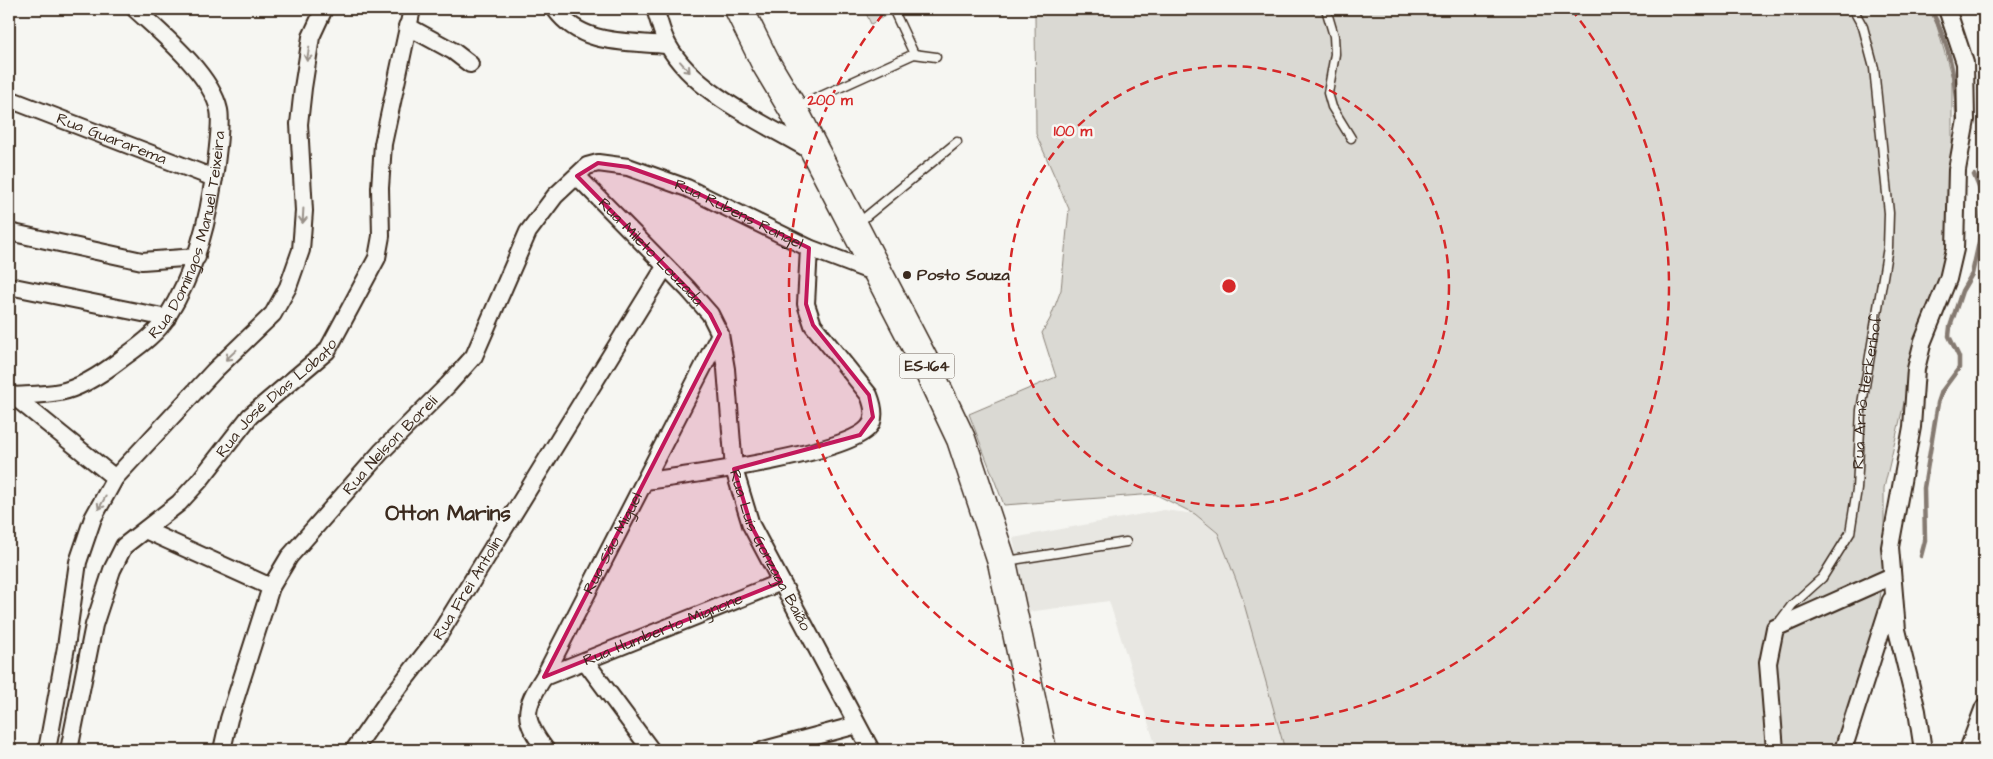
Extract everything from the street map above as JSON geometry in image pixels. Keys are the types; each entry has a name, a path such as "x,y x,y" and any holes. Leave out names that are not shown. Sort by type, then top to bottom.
{"highway":[{"name":"ES-164","path":"739,9 765,62 793,109 925,363 961,439 1002,562 1042,750"}],"street":[{"name":"Rua Domingos Manuel Teixeira","path":"12,394 61,392 86,382 111,367 147,339 167,318 187,281 197,257 214,178 219,111 213,95 197,70 135,9"},
{"path":"47,750 66,647 78,562 93,518 115,478 214,371 273,314 288,287 301,250 304,211 299,124 302,88 311,37 324,9"},
{"name":"Rua José Dias Lobato","path":"69,750 94,625 112,570 124,546 178,503 200,480 250,416 327,351 377,258 382,236 380,188 383,144 412,9"},
{"path":"555,9 563,20 578,32 597,39 667,45"},
{"path":"655,9 667,45 686,68 716,95 816,154"},
{"path":"1923,750 1917,711 1897,630 1890,547 1912,427 1916,369 1923,341 1948,279 1955,249 1957,170 1966,120 1965,63 1947,9"},
{"path":"407,26 453,51 470,64"},
{"name":"Rua Guararema","path":"9,98 214,178"},
{"name":"Rua Nelson Boreli","path":"222,750 231,711 271,587 289,557 381,452 448,385 474,356 528,232 555,196 587,166 598,164"},
{"name":"Rua Rubens Rangel","path":"598,164 628,168 687,188 808,248 878,274"},
{"name":"Rua Mileto Louzada","path":"577,176 710,314 720,334"},
{"path":"9,232 142,261 197,257"},
{"path":"646,482 734,469 827,446 860,435 870,426 873,417 869,395 813,325 806,304 808,248"},
{"name":"Rua Frei Antolin","path":"354,750 385,705 437,638 665,267"},
{"path":"9,286 167,318"},
{"name":"Rua Luís Gonzaga Baião","path":"720,334 726,369 734,469 751,525 871,750"},
{"name":"Rua São Miguel","path":"546,750 536,737 528,720 527,708 532,696 544,677 646,482 720,334"},
{"path":"12,394 115,478"},
{"path":"145,530 271,587"},
{"path":"1775,628 1892,576"},
{"name":"Rua Humberto Mignone","path":"544,677 781,582"},
{"path":"1843,750 1893,594"},
{"name":"Rua Arnô Herkenhof","path":"1775,628 1768,662 1775,750"},
{"path":"585,661 651,750"},
{"path":"1968,750 1984,707"},
{"path":"764,750 857,725"}],"lane":[{"path":"893,9 914,54"},
{"path":"1326,9 1334,36 1335,54 1328,93 1332,108 1350,138"},
{"name":"Rua Arnô Herkenhof","path":"1775,628 1792,605 1822,578 1850,533 1857,489 1861,410 1888,246 1888,213 1874,68 1863,27 1852,9"},
{"path":"793,109 914,54 936,56"},
{"path":"854,227 957,142"},
{"path":"1002,562 1126,542"}],"highlighted area":[{"path":"598,163 628,167 687,188 809,248 806,304 813,325 869,395 873,417 860,435 734,469 751,525 781,582 544,677 720,334 710,314 688,289 577,176"}],"shaded area":[{"path":"864,9 897,9 871,24"},
{"path":"1032,9 1932,9 1952,78 1952,169 1944,271 1914,360 1884,488 1884,572 1870,665 1841,750 1285,750 1241,593 1218,533 1195,514 1155,494 1004,505 969,414 1056,377 1042,333 1050,319 1061,290 1069,209 1036,134 1035,15"},
{"path":"1164,510 1195,514 1218,533 1241,593 1285,750 1157,750 1109,601 1028,612 1013,538"}],"waterway":[{"path":"1931,9 1948,52 1958,124"},
{"path":"1921,556 1925,541 1924,488 1938,403 1942,391 1959,368 1959,357 1949,336 1950,327 1962,291 1972,274 1980,238 1983,197 1974,175"}],"place":[{"name":"Posto Souza","path":"907,275"}],"district":[{"name":"Otton Marins","path":"448,513"}]}
